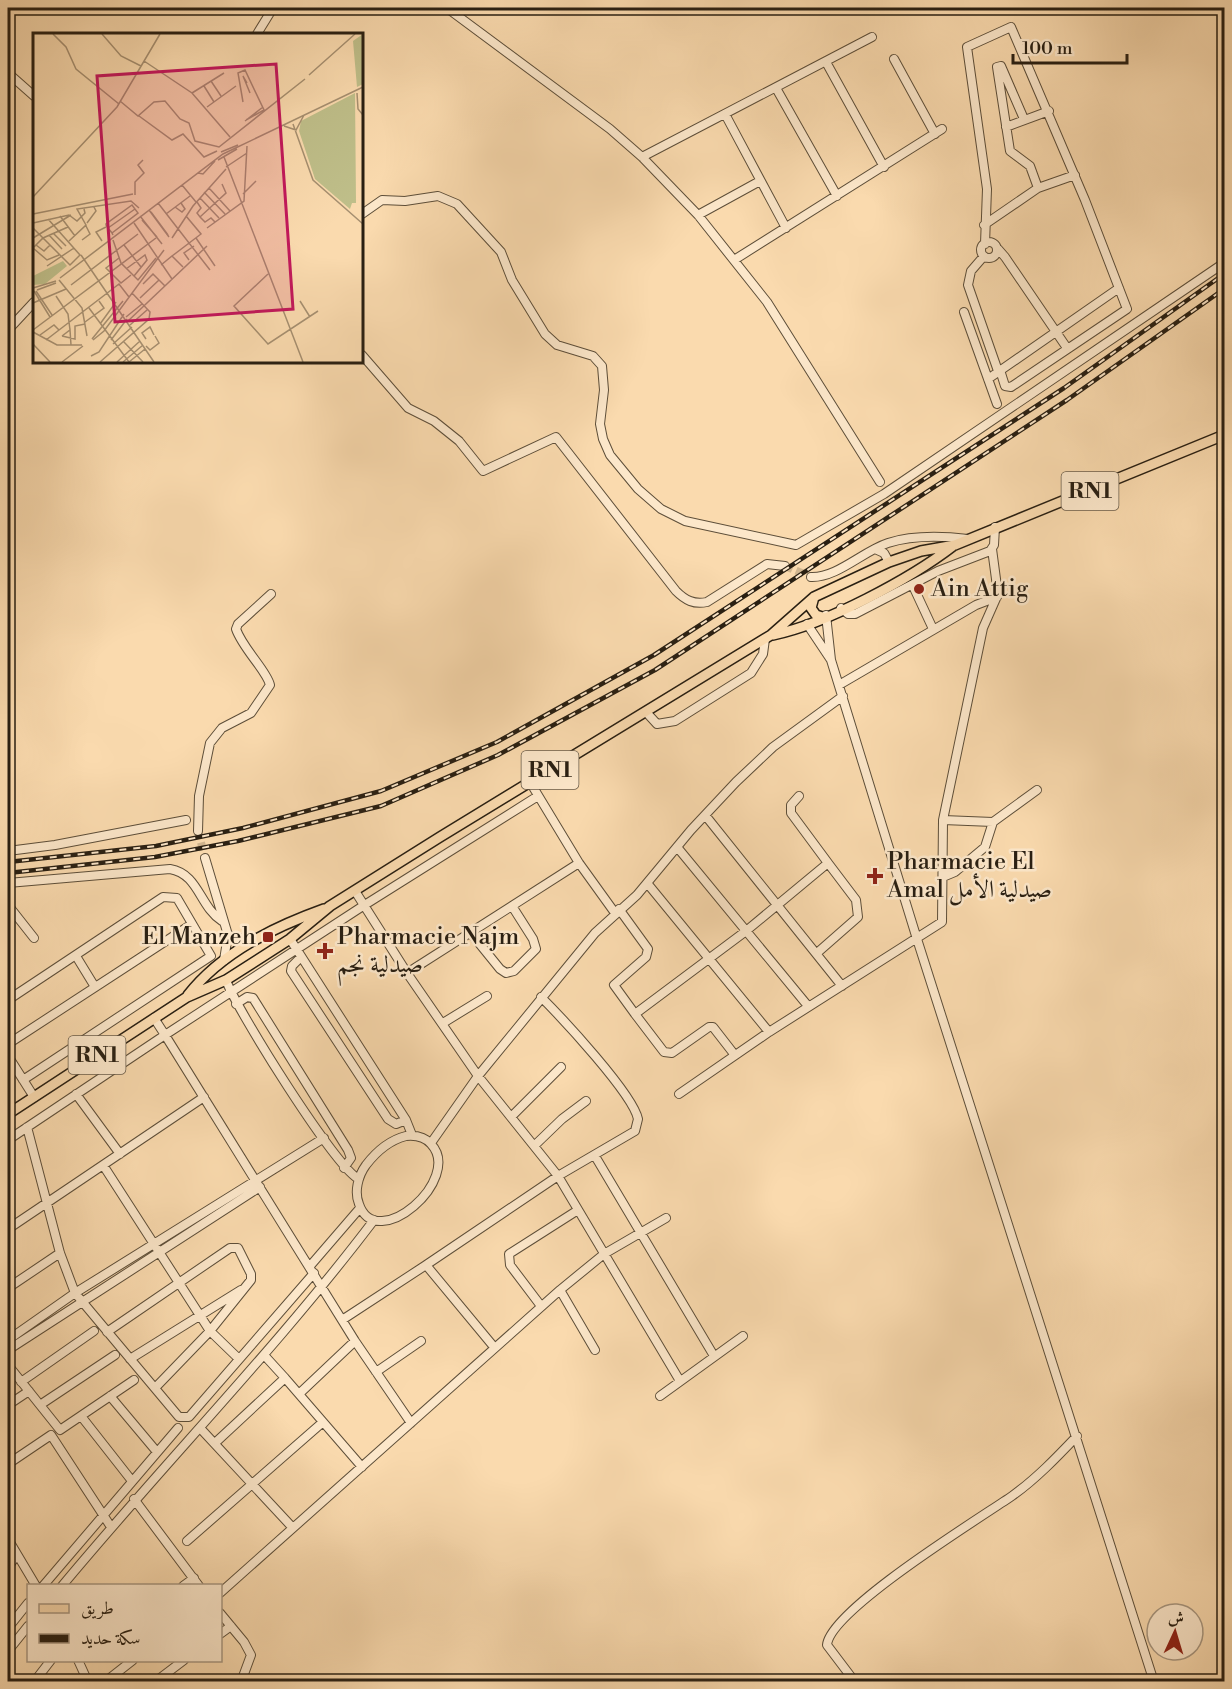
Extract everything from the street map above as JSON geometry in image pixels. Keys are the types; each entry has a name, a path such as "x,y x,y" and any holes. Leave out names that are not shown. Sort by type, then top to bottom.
{"main road":[{"name":"RN1","path":"187,997 201,979 253,941 282,924 330,906 356,891 768,637 814,597 900,558 955,545 1224,435"},
{"name":"RN1","path":"768,637 807,624 907,577 955,545"},
{"path":"900,558 909,566 907,577"},
{"path":"814,597 811,608 814,613 824,616"},
{"name":"RN1","path":"8,1114 187,997 226,980 290,939 330,906"},
{"path":"282,924 289,930 290,939"},
{"path":"224,960 221,972 226,980"}],"street":[{"path":"258,33 273,8"},
{"path":"447,8 610,129 642,157 698,215 776,314 818,386 880,482"},
{"path":"1011,27 1049,111 1127,309 1011,387 1005,386 968,285 971,271 984,256 981,248 984,244 987,189 967,47 1011,27"},
{"path":"642,157 872,37"},
{"path":"734,260 939,132 894,59"},
{"path":"826,62 884,167"},
{"path":"1024,120 1001,66 997,67 1010,151 1030,166 1038,188"},
{"path":"8,73 33,95"},
{"path":"776,88 837,196"},
{"path":"1006,127 1049,111"},
{"path":"724,114 786,228"},
{"path":"984,225 1038,188 1075,175"},
{"path":"698,215 760,181"},
{"path":"363,213 382,200 405,201 438,196 457,204 501,252 512,280 545,334 557,345 593,356 602,366 604,390 600,424 603,439 610,455 638,489 661,508 685,521 796,544 894,487 1224,262"},
{"path":"984,244 993,243 1005,257 1067,348"},
{"path":"984,256 994,257 998,249"},
{"path":"988,379 1119,288"},
{"path":"8,330 33,303"},
{"path":"964,312 997,404"},
{"path":"363,356 408,408 434,421 459,441 483,471 556,437 676,591 689,601 699,604 707,602 767,564 785,566"},
{"path":"679,1094 734,1054 939,925 943,919 943,820 983,628 997,597 999,584 992,549 995,527"},
{"path":"811,576 823,576 875,549 900,540 943,537 969,539"},
{"path":"875,549 884,553 890,562"},
{"path":"841,609 848,614 855,614 938,572 992,549"},
{"path":"913,586 933,629"},
{"path":"198,831 199,796 210,743 222,728 239,721 256,708 270,685 268,678 245,648 236,629 238,624 272,594"},
{"path":"839,685 976,605 997,597"},
{"path":"824,616 831,660 917,939 1154,1682"},
{"path":"807,624 831,660"},
{"path":"646,712 657,724 675,722 751,673 763,654 768,637"},
{"path":"431,1143 478,1076 541,997 617,911 647,883 705,815 773,747 843,696"},
{"path":"530,782 579,863 648,949 646,957 614,985 614,989 664,1052 672,1053 709,1027 713,1027 734,1054"},
{"path":"943,877 955,872 985,847 993,822 1037,790"},
{"path":"8,1140 296,949 538,796"},
{"path":"799,796 791,805 791,813 856,900 858,917 817,953"},
{"path":"705,815 842,986"},
{"path":"8,851 186,820"},
{"path":"943,820 993,822"},
{"path":"677,847 808,1006"},
{"path":"205,858 228,935 224,960"},
{"path":"407,973 579,863"},
{"path":"635,1014 746,931 828,863"},
{"path":"8,883 170,869 189,876 208,908 222,921"},
{"path":"647,883 769,1032"},
{"path":"356,891 363,906 407,973 478,1076 558,1176 680,1381"},
{"path":"8,1000 163,897 177,898 211,956 23,1080"},
{"path":"8,905 34,938"},
{"path":"470,932 500,969 506,973 514,971 536,948 533,939 512,906"},
{"path":"8,1044 192,924"},
{"path":"228,935 253,941"},
{"path":"290,939 406,1120 412,1135"},
{"path":"76,956 95,987"},
{"path":"301,957 292,966 291,971 341,1050 388,1119 396,1124 406,1120"},
{"path":"226,980 236,1004 284,1080 344,1168 359,1179"},
{"path":"443,1023 487,996"},
{"path":"236,1004 247,997 253,998 350,1155 350,1162 344,1168"},
{"path":"342,1320 558,1176 635,1131 637,1111 571,1027 541,997"},
{"path":"154,1018 355,1341 411,1424"},
{"path":"341,1050 354,1042"},
{"path":"8,1056 34,1097"},
{"path":"511,1117 561,1067"},
{"path":"284,1080 297,1072"},
{"path":"76,1094 120,1154"},
{"path":"8,1229 204,1097"},
{"path":"534,1146 562,1119 586,1101"},
{"path":"27,1127 60,1253 75,1293 179,1417 184,1419 189,1417 239,1359 360,1208"},
{"path":"412,1135 422,1137 431,1143 439,1162 437,1172 424,1196 412,1208 397,1217 384,1221 374,1220 360,1208 357,1191 359,1179 364,1167 381,1150 401,1137 412,1135"},
{"path":"8,1350 160,1251 324,1138"},
{"path":"595,1156 714,1356"},
{"path":"103,1166 210,1331 239,1359"},
{"path":"8,1340 75,1293 258,1183"},
{"path":"542,1306 510,1265 509,1254 578,1210"},
{"path":"222,1591 560,1290 604,1254 666,1218"},
{"path":"64,1584 134,1499 200,1428 323,1287 374,1220"},
{"path":"107,1332 230,1248 238,1248 251,1274 251,1280 210,1331 154,1388"},
{"path":"8,1288 60,1253"},
{"path":"426,1265 494,1347"},
{"path":"130,1359 199,1314 245,1288"},
{"path":"560,1290 595,1350"},
{"path":"21,1382 94,1332"},
{"path":"660,1396 743,1336"},
{"path":"300,1393 355,1341"},
{"path":"376,1372 421,1341"},
{"path":"40,1406 115,1355"},
{"path":"264,1355 300,1393 362,1467"},
{"path":"8,1365 60,1430 134,1380"},
{"path":"215,1443 285,1378"},
{"path":"8,1405 29,1391"},
{"path":"110,1396 157,1452"},
{"path":"81,1416 132,1481"},
{"path":"187,1541 323,1422"},
{"path":"45,1584 177,1428"},
{"path":"200,1428 292,1527"},
{"path":"8,1464 51,1435 111,1527"},
{"path":"855,1682 828,1645 829,1638 836,1629 865,1600 942,1540 1030,1481 1077,1436"},
{"path":"134,1499 198,1584"},
{"path":"8,1539 35,1584"},
{"path":"8,1567 17,1555"},
{"path":"186,1584 194,1578"},
{"path":"8,1628 27,1604"},
{"path":"222,1615 251,1655 242,1682"},
{"path":"222,1633 231,1626"},
{"path":"8,1651 27,1627"},
{"path":"34,1682 49,1662"},
{"path":"79,1662 87,1681"},
{"path":"105,1682 130,1662"},
{"path":"155,1682 181,1662"}],"tunnel":[{"path":"785,566 811,577"},
{"path":"198,831 205,858"}],"railway":[{"path":"8,862 156,846 243,828 381,791 497,742 654,655 1064,388 1224,274"},
{"path":"8,873 155,857 238,841 381,806 498,755 655,670 1067,400 1224,289"}],"place":[{"name":"Ain Attig","path":"919,589"},
{"name":"Pharmacie El Amal صيدلية الأمل","path":"875,876"},
{"name":"El Manzeh","path":"268,937"},
{"name":"Pharmacie Najm صيدلية نجم","path":"325,951"}]}
